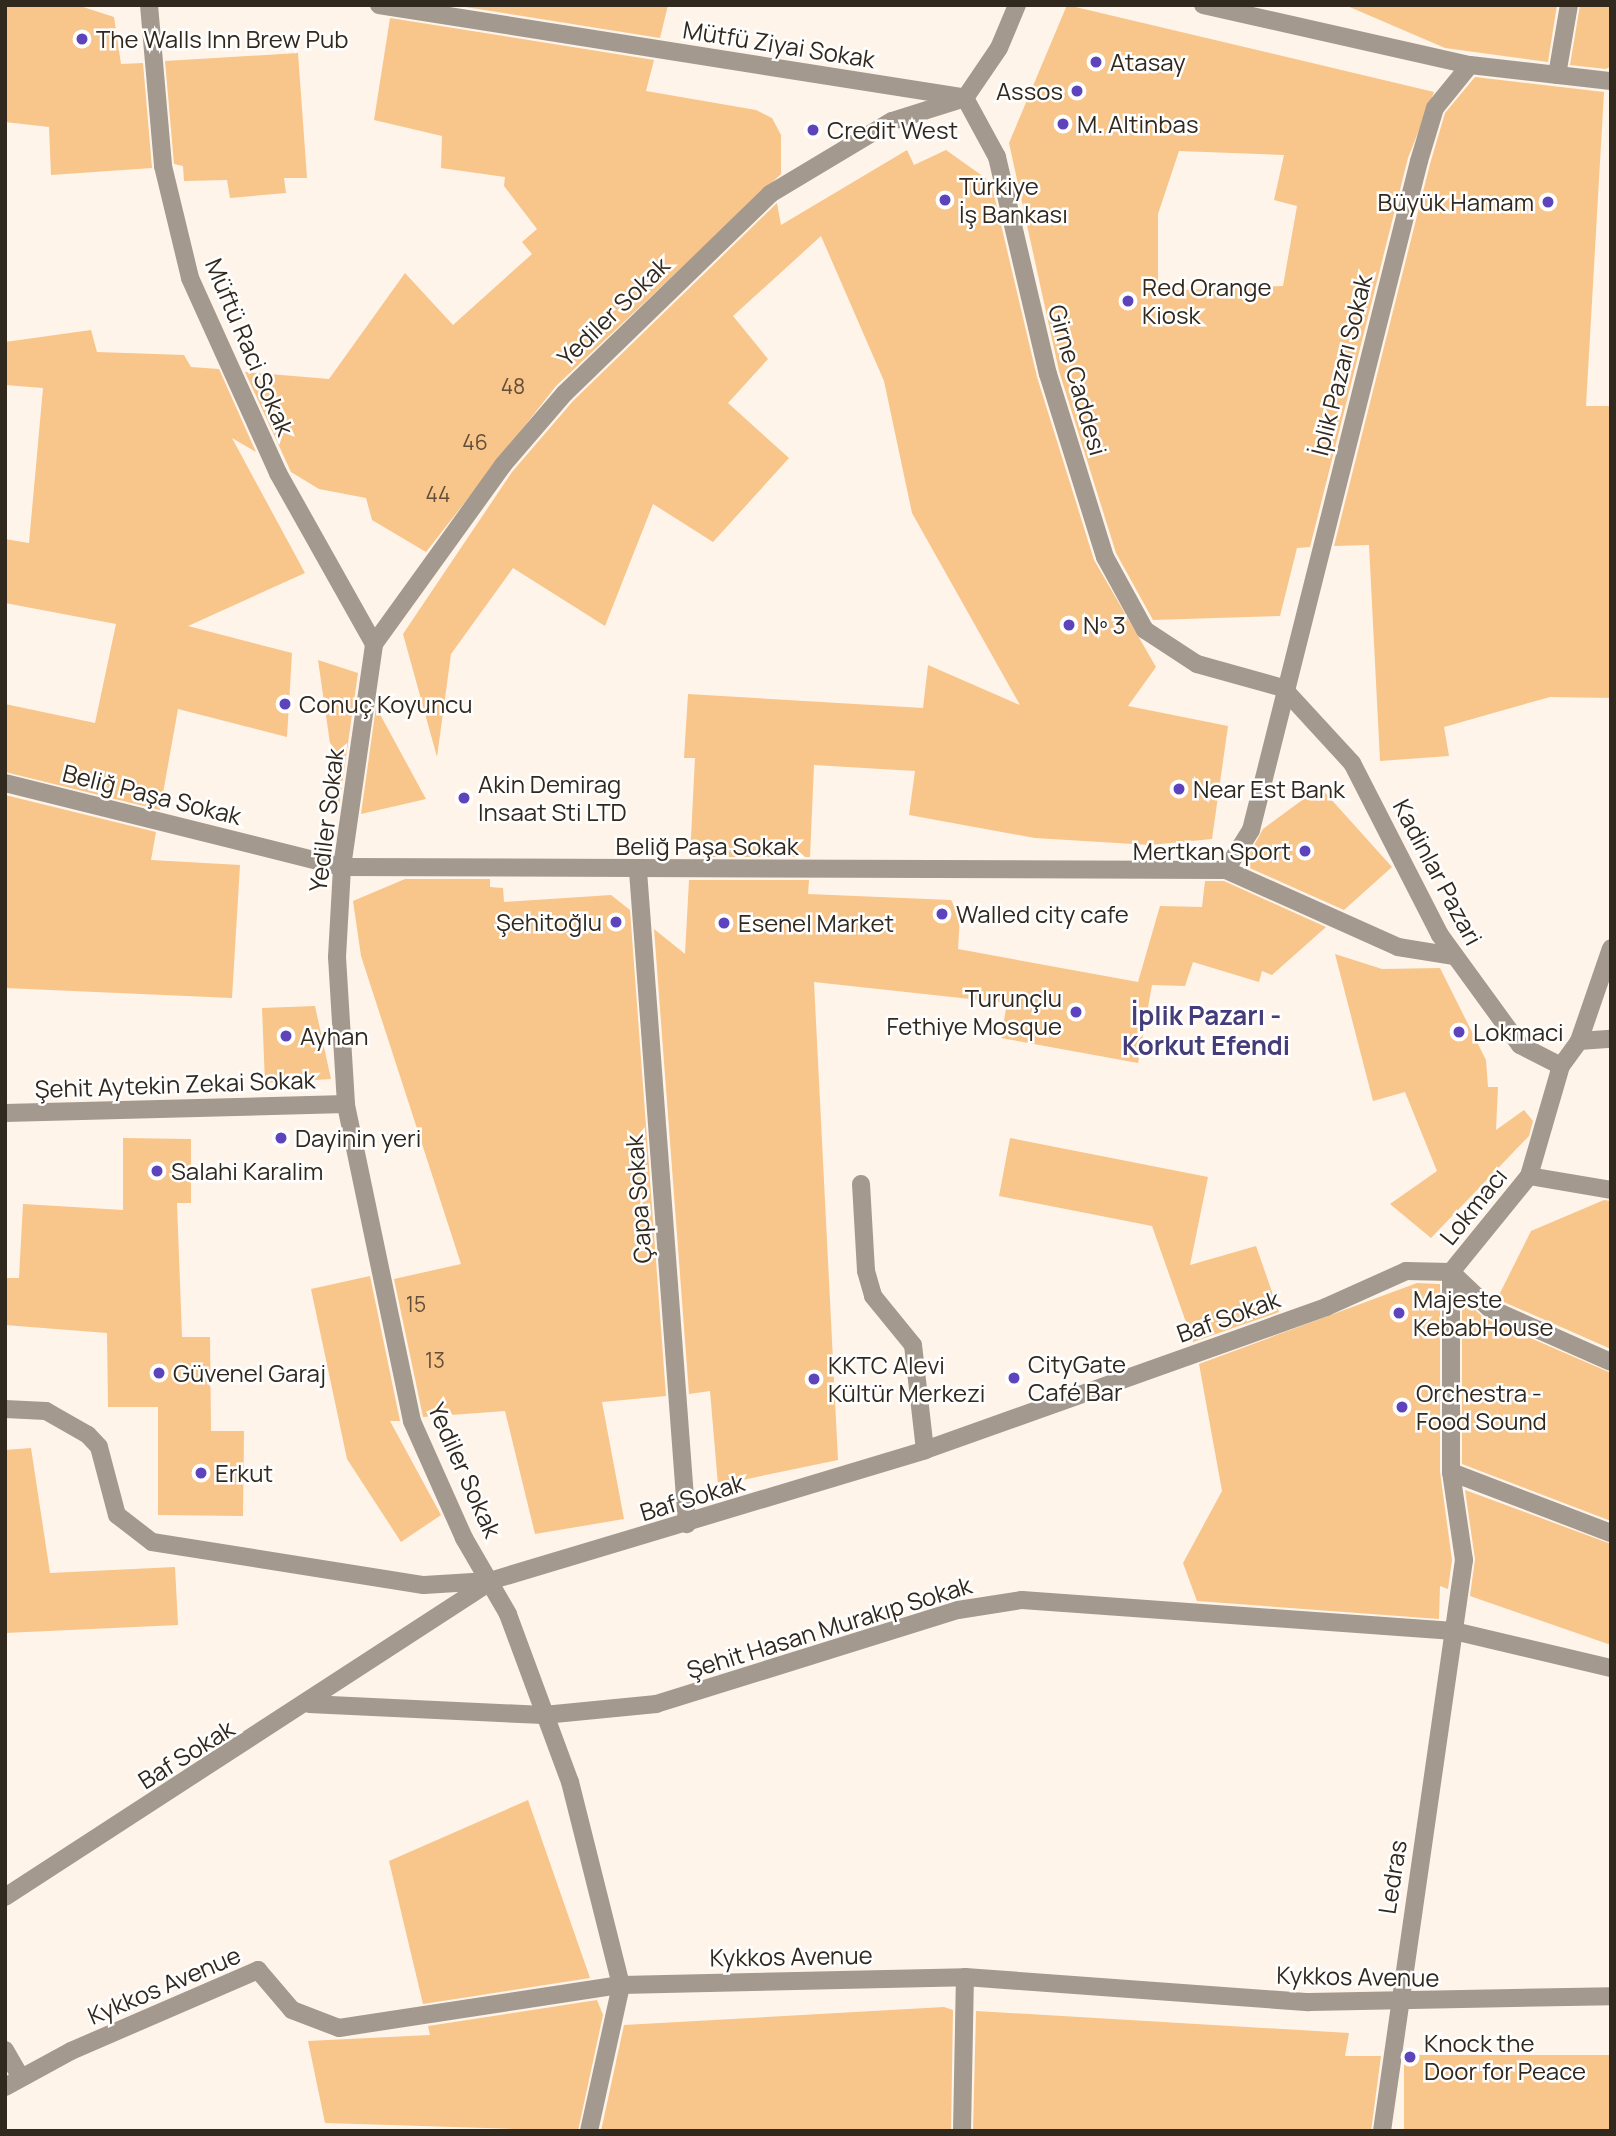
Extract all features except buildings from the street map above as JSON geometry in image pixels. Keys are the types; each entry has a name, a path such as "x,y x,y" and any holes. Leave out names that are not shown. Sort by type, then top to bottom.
{"street":[{"name":"Müftü Raci Sokak","path":"149,5 163,166 190,278 278,472 374,644"},
{"name":"Mütfü Ziyai Sokak","path":"379,5 469,13 965,98"},
{"path":"965,98 999,48 1017,5"},
{"path":"1203,5 1470,65 1611,81"},
{"path":"1557,75 1569,5"},
{"name":"İplik Pazarı Sokak","path":"1283,688 1419,161 1435,108 1470,65"},
{"name":"Yediler Sokak","path":"621,1985 570,1782 493,1580 464,1538 412,1421 346,1104 337,957 342,867 374,644 503,465 565,393 770,194 880,127 965,98"},
{"name":"Girne Caddesi","path":"965,98 996,157 1048,374 1105,557 1145,630 1197,664 1283,688"},
{"path":"1283,688 1251,830 1226,870 1398,947 1454,956"},
{"name":"Kadinlar Pazari","path":"1283,688 1352,763 1454,956 1520,1045 1561,1066"},
{"name":"Beliğ Paşa Sokak","path":"5,783 342,867 638,871 1226,870"},
{"name":"Çapa Sokak","path":"638,871 687,1524"},
{"name":"Lokmacı","path":"1454,1631 1464,1560 1451,1472 1451,1272 1529,1176 1561,1066 1579,1041 1611,948"},
{"path":"1579,1041 1611,1039"},
{"name":"Şehit Aytekin Zekai Sokak","path":"5,1113 346,1104"},
{"path":"1529,1176 1611,1190"},
{"path":"860,1184 866,1271 873,1296 913,1345 925,1450"},
{"name":"Baf Sokak","path":"5,1897 309,1704 411,1628 493,1580 687,1524 925,1450 1326,1307 1406,1271 1451,1272"},
{"path":"1451,1272 1489,1308 1611,1362"},
{"path":"5,1409 46,1411 88,1435 99,1447 117,1515 152,1542 424,1585 493,1580"},
{"path":"1451,1472 1611,1533"},
{"name":"Şehit Hasan Murakıp Sokak","path":"309,1704 544,1715 707,1693 988,1603 1055,1600 1454,1631 1611,1668"},
{"name":"Ledras","path":"1382,2131 1396,2004 1454,1631"},
{"name":"Kykkos Avenue","path":"13,2083 258,1970 292,2010 339,2028 621,1985 965,1977 1396,2004 1611,1996"},
{"path":"962,2131 965,1977"},
{"path":"589,2131 621,1985"},
{"path":"5,2050 13,2083"}],"place":[{"name":"The Walls Inn Brew Pub","path":"82,39"},
{"name":"Atasay","path":"1096,62"},
{"name":"Assos","path":"1077,91"},
{"name":"M. Altinbas","path":"1063,124"},
{"name":"Credit West","path":"813,130"},
{"name":"Türkiye İş Bankası","path":"945,200"},
{"name":"Büyük Hamam","path":"1548,202"},
{"name":"Red Orange Kiosk","path":"1128,301"},
{"name":"Nº 3","path":"1069,625"},
{"name":"Conuç Koyuncu","path":"285,704"},
{"name":"Near Est Bank","path":"1179,789"},
{"name":"Akin Demirag Insaat Sti LTD","path":"464,798"},
{"name":"Mertkan Sport","path":"1305,851"},
{"name":"Walled city cafe","path":"942,914"},
{"name":"Şehitoğlu","path":"616,922"},
{"name":"Esenel Market","path":"724,923"},
{"name":"Turunçlu Fethiye Mosque","path":"1076,1012"},
{"name":"Lokmaci","path":"1459,1032"},
{"name":"Ayhan","path":"286,1036"},
{"name":"Dayinin yeri","path":"281,1138"},
{"name":"Salahi Karalim","path":"157,1171"},
{"name":"Majeste KebabHouse","path":"1399,1313"},
{"name":"Güvenel Garaj","path":"159,1373"},
{"name":"CityGate Café Bar","path":"1014,1378"},
{"name":"KKTC Alevi Kültür Merkezi","path":"814,1379"},
{"name":"Orchestra - Food Sound","path":"1402,1407"},
{"name":"Erkut","path":"201,1473"},
{"name":"Knock the Door for Peace","path":"1410,2057"}],"district":[{"name":"İplik Pazarı - Korkut Efendi","path":"1206,1031"}]}
